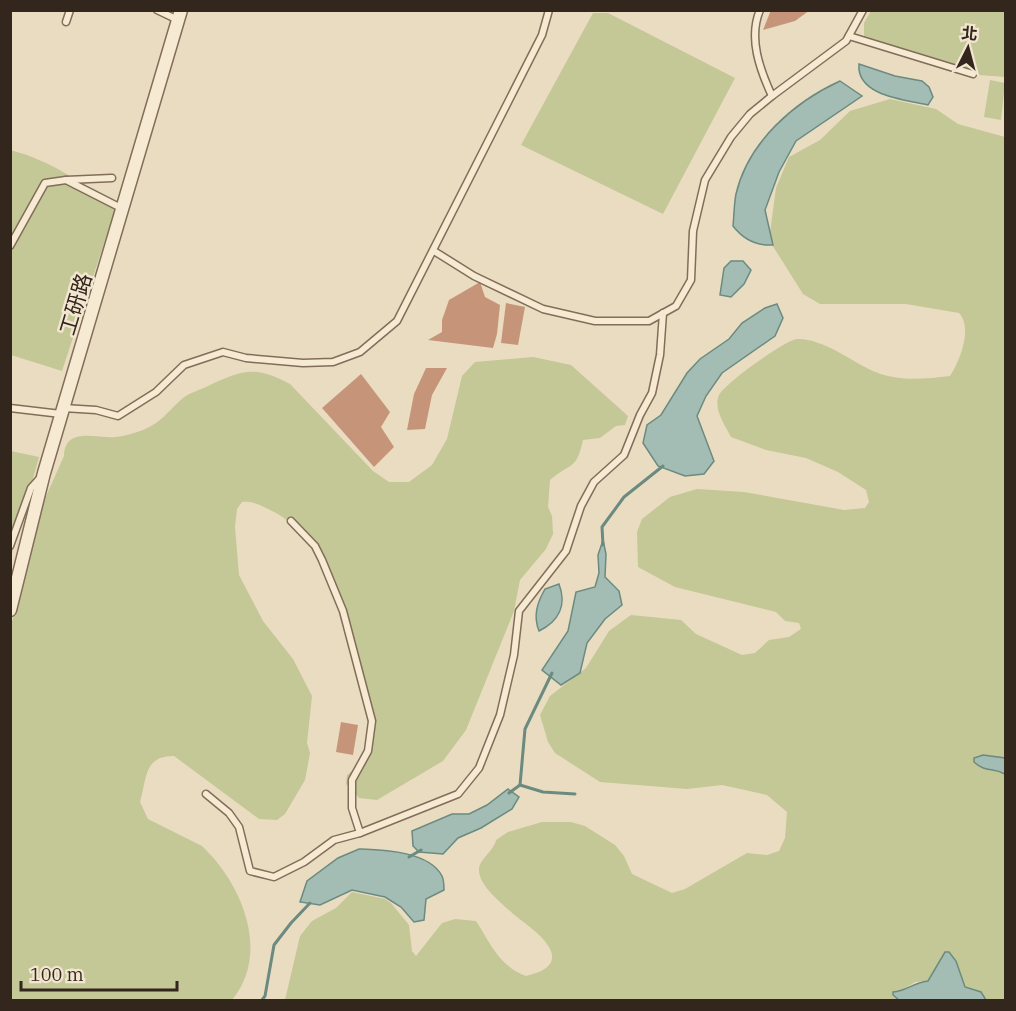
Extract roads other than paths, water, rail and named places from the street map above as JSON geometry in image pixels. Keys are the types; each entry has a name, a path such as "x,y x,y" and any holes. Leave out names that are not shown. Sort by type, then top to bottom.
{"street":[{"name":"工研路","path":"10,610 44,473 180,15"}],"lane":[{"path":"66,22 70,10"},
{"path":"157,10 180,15"},
{"path":"10,408 96,410 118,416 156,392 184,365 222,352 246,358 303,363 333,362 360,352 397,321 542,35 549,10"},
{"path":"760,10 754,40 763,76 771,96"},
{"path":"434,251 474,276 543,309 595,321 649,321 676,306 691,279 693,231 705,180 731,137 750,114 771,96 846,41 863,10"},
{"path":"849,36 973,74"},
{"path":"10,246 45,183 112,178"},
{"path":"66,180 123,209"},
{"path":"206,794 230,813 239,827 250,871 274,877 304,862 334,840 360,833 458,794 479,768 500,715 514,655 519,611 566,551 581,506 594,482 624,455 640,415 652,393 660,355 663,313"},
{"path":"10,546 32,488 44,473"},
{"path":"291,520 315,546 343,611 372,721 368,751 352,780 352,808 360,833"}],"water":[{"path":"859,64 895,76 922,81 929,87 933,97 928,105 884,95 865,83 860,75"},
{"path":"840,81 862,96 796,141 779,172 765,210 773,245 756,243 741,235 733,226 736,194 751,157 775,126 790,112"},
{"path":"731,261 743,261 751,270 744,284 731,297 720,295 724,268"},
{"path":"777,304 783,318 775,336 722,373 706,396 697,416 714,461 704,474 685,476 658,466 643,443 647,425 661,415 687,373 700,359 729,339 742,323 765,308"},
{"path":"603,540 606,554 605,577 619,591 622,605 605,619 587,643 580,673 561,685 542,670 568,631 576,592 595,587 599,573 598,555"},
{"path":"559,584 562,599 560,612 552,622 539,631 536,615 540,599 545,589"},
{"path":"983,755 1005,758 1005,774 982,768 974,762 974,758"},
{"path":"508,789 519,797 512,809 481,828 458,838 443,854 419,852 413,846 412,831 452,814 469,814 487,805"},
{"path":"359,849 405,854 427,861 436,868 443,878 444,890 426,899 424,920 414,922 401,907 385,897 352,890 320,905 300,902 307,881 338,858"},
{"path":"945,952 949,952 956,961 965,987 981,992 986,1000 899,1000 893,995 893,992 928,981"}],"waterway":[{"path":"603,545 602,527 624,497 663,466"},
{"path":"509,793 520,785 525,729 552,673"},
{"path":"520,785 543,792 575,794"},
{"path":"409,857 421,850"},
{"path":"262,1000 265,996 274,945 310,903"}]}
